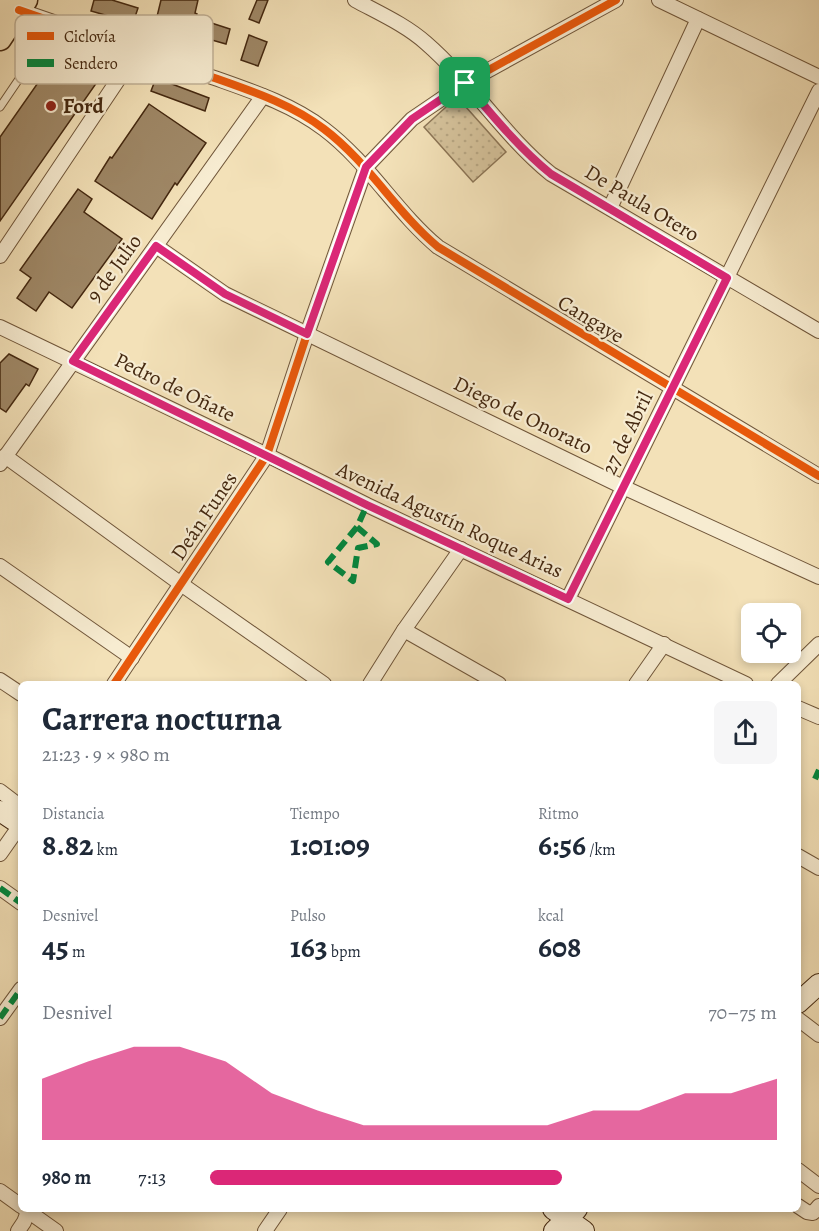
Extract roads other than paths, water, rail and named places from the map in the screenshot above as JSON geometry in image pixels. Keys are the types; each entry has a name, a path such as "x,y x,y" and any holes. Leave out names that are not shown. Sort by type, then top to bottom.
{"main road":[{"path":"0,39 13,5"},
{"path":"0,811 18,822"},
{"path":"801,1000 819,984"},
{"path":"562,1217 584,1231"}],"street":[{"name":"De Paula Otero","path":"355,0 418,36 465,83 532,158 551,174 819,331"},
{"name":"Deán Funes","path":"116,681 267,455 366,167 412,119 465,83 616,0"},
{"path":"659,0 819,77"},
{"name":"Cangaye","path":"13,5 37,15"},
{"path":"610,208 698,19"},
{"name":"Cangaye","path":"213,78 263,96 326,130 366,167 408,218 427,239 438,247 819,476"},
{"path":"0,256 115,84"},
{"name":"27 de Abril","path":"568,599 819,91"},
{"name":"9 de Julio","path":"3,460 263,96"},
{"name":"Diego de Onorato","path":"156,246 225,294 623,487 819,576"},
{"name":"Pedro de Oñate","path":"0,327 267,455"},
{"name":"Avenida Agustín Roque Arias","path":"267,455 367,505 740,681"},
{"path":"3,460 320,681"},
{"path":"372,681 404,630 461,549"},
{"path":"0,566 132,658"},
{"path":"404,630 494,681"},
{"path":"638,681 663,644"},
{"path":"781,681 819,644"},
{"path":"0,680 18,692"},
{"path":"801,709 819,717"},
{"path":"0,791 18,805"},
{"path":"0,854 18,828"},
{"path":"801,858 819,868"},
{"path":"0,888 18,901"},
{"path":"0,1017 18,993"},
{"path":"801,1022 819,1035"},
{"path":"801,1172 819,1186"},
{"path":"0,1191 18,1203"},
{"path":"801,1208 813,1213 819,1206"},
{"path":"18,1231 24,1222 26,1212"},
{"path":"30,1212 56,1231"},
{"path":"265,1231 278,1212"}],"lane":[{"path":"0,107 16,84"}],"place":[{"name":"Ford","path":"51,106"}]}
